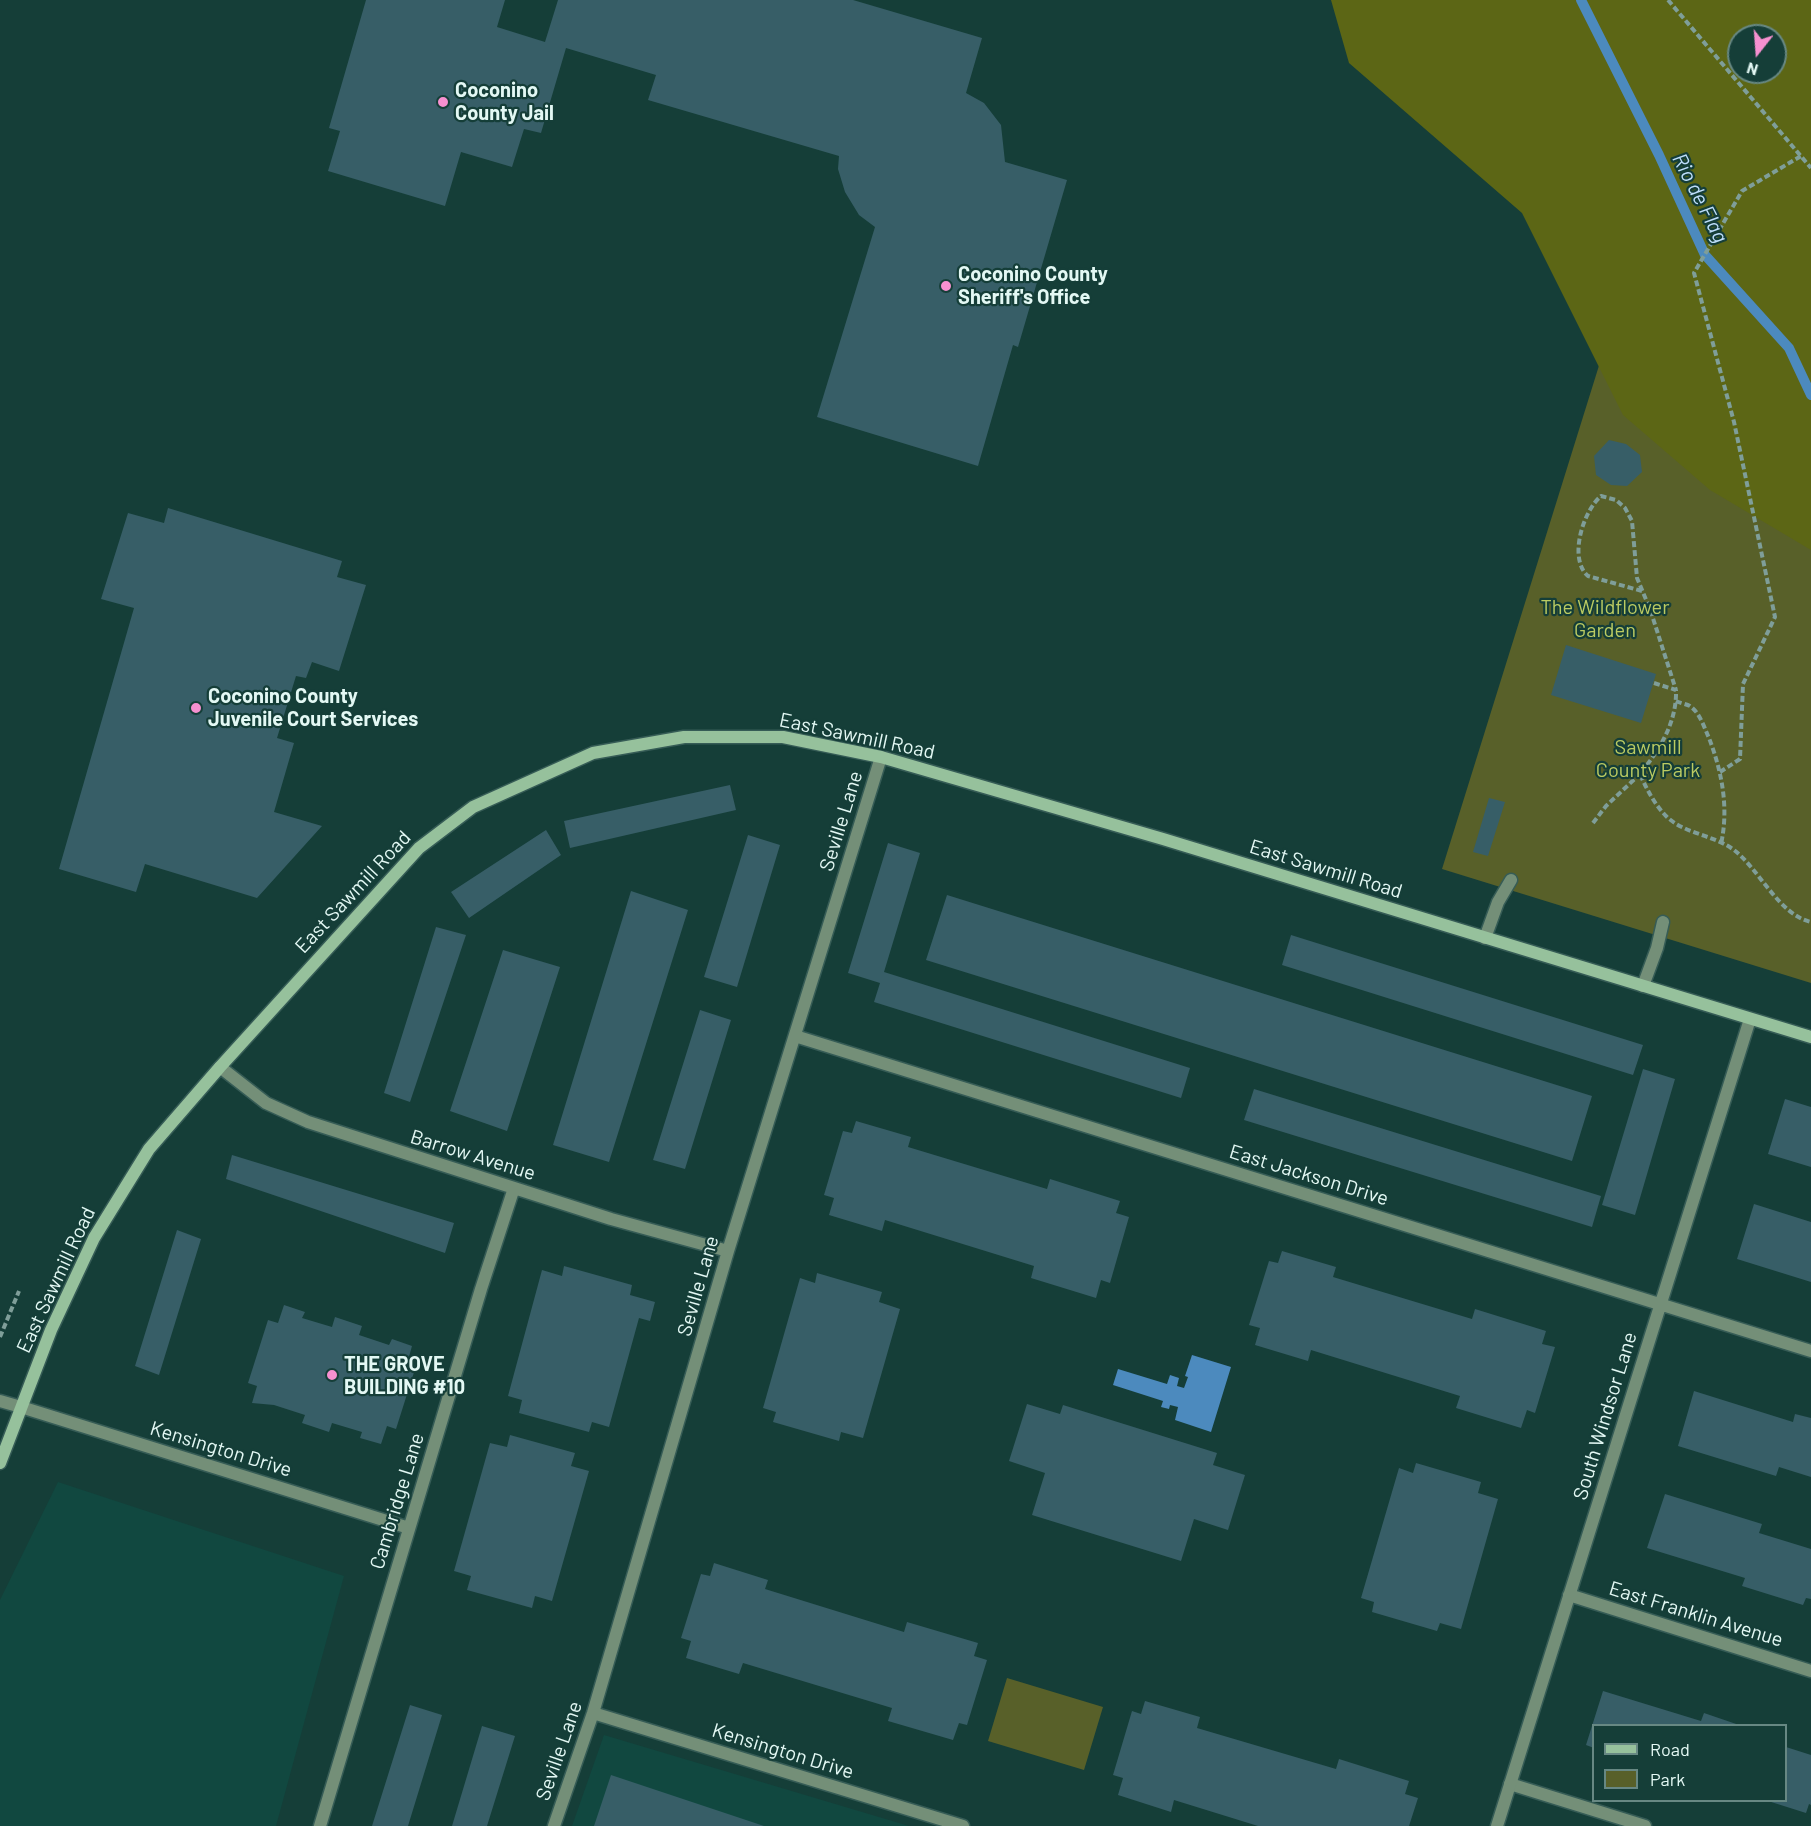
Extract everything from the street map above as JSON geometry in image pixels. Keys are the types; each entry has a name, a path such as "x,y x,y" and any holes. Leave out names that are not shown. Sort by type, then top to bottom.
{"street":[{"name":"East Sawmill Road","path":"0,1463 51,1330 94,1238 149,1149 220,1067 419,849 473,807 593,753 684,737 783,736 881,757 1163,839 1811,1037"},
{"name":"Seville Lane","path":"554,1826 593,1713 728,1251 881,757"},
{"path":"1485,938 1498,902 1511,880"},
{"path":"1643,986 1664,922"},
{"name":"South Windsor Lane","path":"1497,1826 1750,1019"},
{"name":"East Jackson Drive","path":"795,1036 1811,1351"},
{"name":"Barrow Avenue","path":"220,1067 266,1103 309,1122 611,1219 728,1251"},
{"name":"Cambridge Lane","path":"320,1826 464,1351 480,1289 514,1188"},
{"name":"Kensington Drive","path":"0,1401 409,1528"},
{"name":"East Franklin Avenue","path":"1569,1595 1811,1671"},
{"name":"Kensington Drive","path":"593,1713 963,1826"},
{"path":"1510,1784 1645,1826"}],"path":[{"path":"1668,0 1811,168"},
{"path":"1720,772 1740,759 1743,684 1775,617 1734,422 1694,273 1742,191 1802,156"},
{"path":"1593,823 1606,806 1640,774 1663,743 1676,701 1676,690 1650,609 1637,578 1632,521 1625,508 1616,500 1601,496 1593,503 1584,522 1578,558 1581,570 1588,576 1642,591"},
{"path":"1654,683 1676,690"},
{"path":"1676,701 1689,705 1698,715 1720,772 1724,807 1721,843"},
{"path":"1640,774 1647,791 1669,819 1734,850 1796,916 1811,922"},
{"path":"0,1337 19,1291"}],"shaded area":[{"path":"58,1482 344,1576 276,1826 0,1826 0,1600"},
{"path":"604,1735 909,1826 572,1826"}],"green space":[{"path":"1331,0 1811,0 1811,550 1710,490 1623,415 1522,213 1349,63"},
{"name":"Sawmill County Park","path":"1713,0 1730,24 1727,24 1727,84 1787,84 1787,77 1811,88 1811,983 1442,869"},
{"path":"1007,1678 1103,1707 1084,1770 988,1741"}],"water":[{"path":"1192,1355 1231,1367 1211,1432 1175,1420 1178,1407 1170,1405 1169,1409 1161,1407 1163,1401 1113,1385 1118,1369 1167,1384 1170,1375 1179,1378 1177,1386 1184,1388 1188,1377 1185,1376"}],"building":[{"name":"Coconino County Sheriff's Office","path":"366,0 505,0 497,27 545,42 558,0 853,0 982,38 966,93 984,103 1001,125 1005,162 1067,180 1018,347 1013,345 978,466 817,417 875,227 859,215 845,192 838,169 839,156 648,100 656,75 566,48 541,133 524,129 512,167 461,152 445,206 328,171 340,131 329,128"},
{"path":"1609,440 1626,444 1640,455 1642,472 1627,486 1611,485 1596,475 1594,456"},
{"name":"Coconino County Juvenile Court Services","path":"168,508 342,561 337,577 366,585 339,671 312,662 306,678 296,676 277,738 294,743 274,812 322,826 257,898 145,864 136,892 59,869 134,608 101,599 128,513 164,523"},
{"path":"1566,645 1656,674 1641,723 1551,695"},
{"path":"730,785 736,810 570,848 564,821"},
{"path":"1489,798 1505,802 1488,856 1473,852"},
{"path":"546,830 561,855 469,918 451,892"},
{"path":"748,835 780,845 737,987 704,977"},
{"path":"888,843 920,853 884,972 1190,1068 1181,1098 874,1002 880,983 848,973"},
{"path":"631,891 688,910 609,1162 553,1145"},
{"path":"947,895 1592,1096 1572,1161 926,960"},
{"path":"436,927 466,935 410,1102 384,1093"},
{"path":"1291,935 1643,1045 1633,1075 1282,965"},
{"path":"503,950 560,967 507,1131 450,1111"},
{"path":"700,1010 731,1020 685,1169 653,1160"},
{"path":"1643,1069 1675,1079 1635,1215 1602,1205"},
{"path":"1254,1089 1601,1196 1592,1227 1244,1120"},
{"path":"1785,1099 1811,1107 1811,1167 1768,1154"},
{"path":"856,1121 911,1137 908,1147 1047,1189 1050,1179 1120,1201 1116,1213 1129,1217 1110,1283 1101,1280 1096,1298 1031,1278 1034,1266 885,1220 882,1231 829,1215 834,1198 824,1195 843,1131 852,1133"},
{"path":"232,1155 454,1223 445,1253 226,1179"},
{"path":"1754,1204 1811,1222 1811,1282 1737,1259"},
{"path":"177,1230 201,1239 159,1375 135,1366"},
{"path":"1282,1251 1336,1267 1333,1277 1472,1319 1475,1309 1546,1331 1542,1344 1555,1347 1535,1413 1527,1410 1521,1428 1456,1408 1460,1396 1311,1350 1308,1361 1255,1345 1260,1328 1249,1325 1269,1261 1278,1263"},
{"path":"564,1266 632,1285 630,1295 655,1302 650,1321 639,1318 609,1427 592,1422 589,1432 519,1413 522,1400 508,1396 542,1270 562,1276"},
{"path":"817,1273 882,1292 879,1302 900,1309 863,1438 841,1432 839,1441 773,1422 776,1412 763,1408 800,1278 815,1283"},
{"name":"THE GROVE BUILDING #10","path":"284,1305 305,1312 302,1318 332,1327 335,1317 362,1326 359,1335 389,1345 392,1339 412,1346 407,1364 416,1366 396,1429 387,1426 381,1444 360,1438 362,1432 332,1423 329,1432 302,1423 305,1415 274,1405 252,1403 257,1386 248,1383 268,1320 278,1323"},
{"path":"1694,1391 1793,1422 1795,1414 1811,1418 1811,1477 1779,1467 1776,1476 1678,1446"},
{"path":"1027,1404 1060,1414 1063,1405 1217,1453 1213,1465 1245,1475 1228,1530 1194,1519 1181,1561 1032,1515 1045,1473 1009,1461"},
{"path":"510,1435 575,1453 571,1466 589,1471 552,1601 535,1596 532,1608 467,1590 471,1576 454,1571 490,1443 507,1447"},
{"path":"1416,1463 1481,1482 1478,1493 1498,1499 1461,1629 1440,1623 1437,1631 1372,1612 1374,1602 1361,1598 1399,1468 1413,1473"},
{"path":"1665,1494 1762,1524 1759,1533 1811,1549 1811,1599 1806,1598 1803,1605 1742,1586 1745,1578 1647,1548"},
{"path":"714,1563 768,1580 765,1589 904,1632 907,1622 978,1643 974,1656 987,1660 967,1725 959,1723 953,1740 888,1721 892,1708 743,1663 739,1674 686,1658 691,1641 681,1638 701,1574 710,1576"},
{"path":"1603,1691 1701,1721 1704,1713 1736,1724 1593,1724"},
{"path":"1145,1701 1200,1717 1197,1728 1336,1769 1339,1759 1409,1781 1405,1794 1418,1798 1409,1826 1258,1826 1174,1800 1171,1812 1118,1795 1123,1778 1113,1775 1132,1711 1141,1714"},
{"path":"410,1705 442,1715 408,1826 372,1826"},
{"path":"482,1726 515,1736 487,1826 452,1826"},
{"path":"1592,1726 1592,1747 1586,1745"},
{"path":"1787,1747 1811,1755 1811,1805 1809,1804 1806,1813 1771,1802 1787,1802"},
{"path":"611,1775 764,1826 594,1826"}],"waterway":[{"name":"Rio de Flag","path":"1581,0 1659,155 1705,255 1789,348 1811,395"}],"place":[{"name":"Coconino County Jail","path":"443,102"},
{"name":"Coconino County Sheriff's Office","path":"946,286"},
{"name":"Coconino County Juvenile Court Services","path":"196,708"},
{"name":"THE GROVE BUILDING #10","path":"332,1375"}],"park label":[{"name":"The Wildflower Garden","path":"1605,618"}]}
